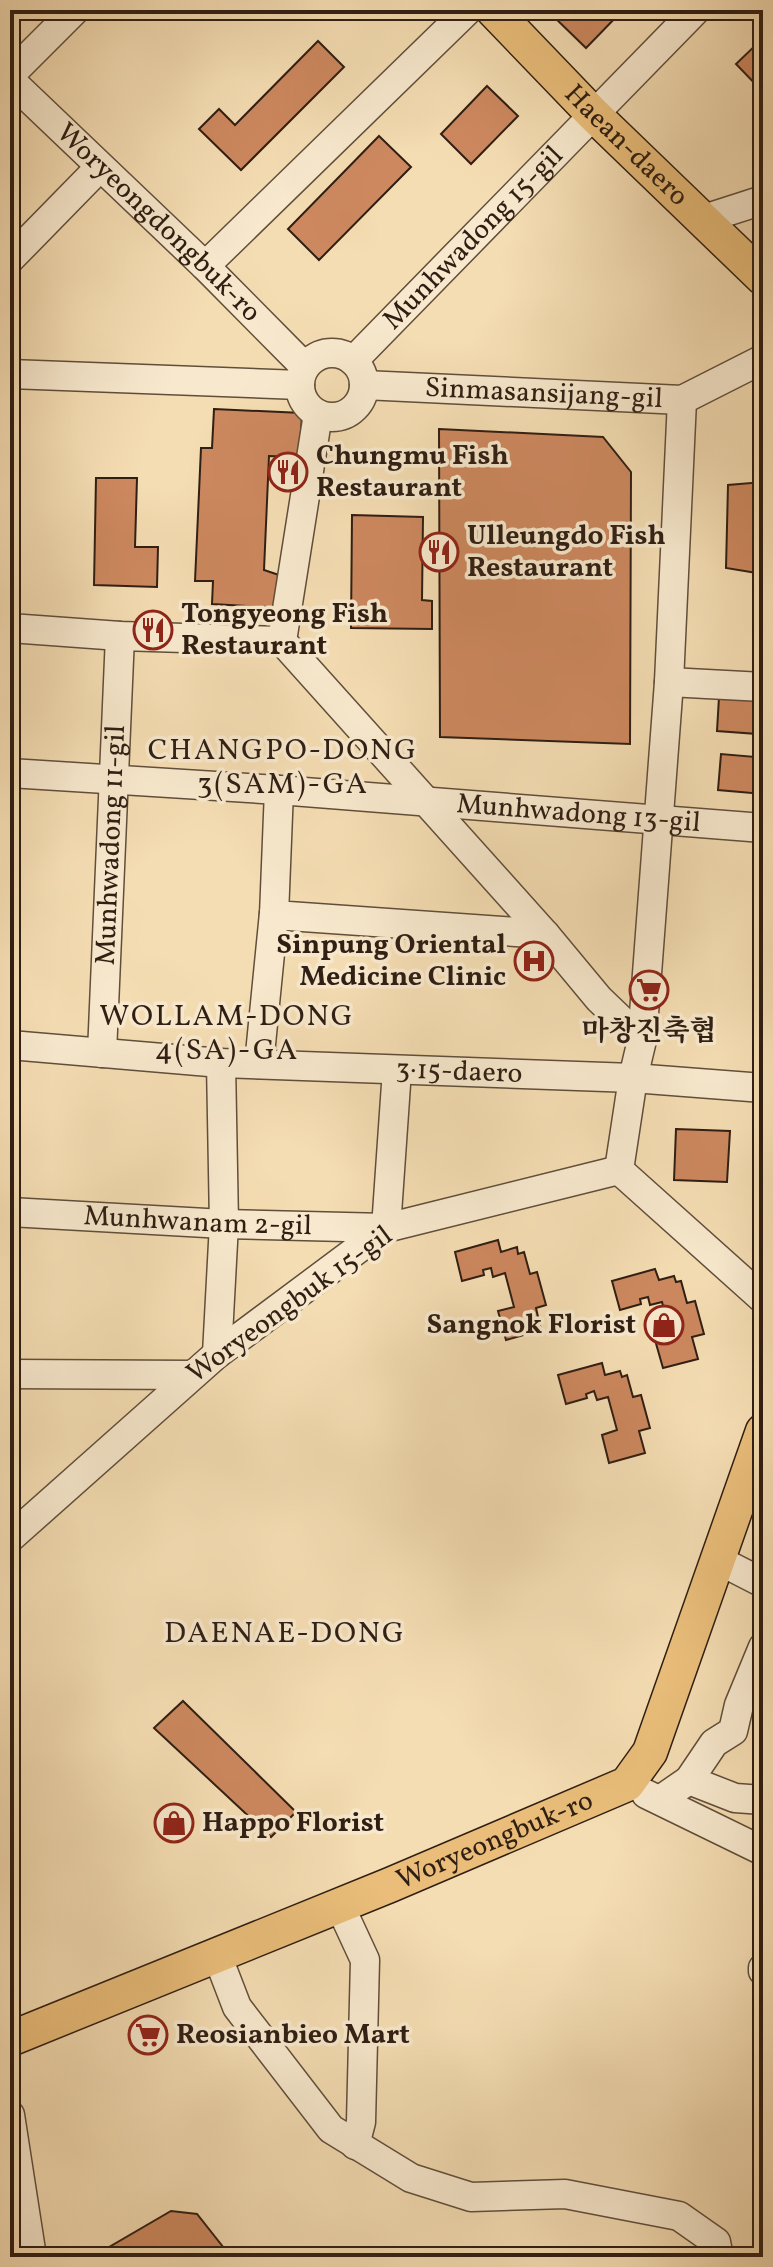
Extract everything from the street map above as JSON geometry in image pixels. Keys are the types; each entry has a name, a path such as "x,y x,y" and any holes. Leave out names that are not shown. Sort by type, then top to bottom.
{"main road":[{"name":"Haean-daero","path":"493,10 593,114 720,214 763,278"},
{"name":"Woryeongbuk-ro","path":"10,2039 340,1906 627,1784 650,1752 763,1431"}],"street":[{"path":"10,77 75,10"},
{"path":"205,266 468,10"},
{"name":"Munhwadong 15-gil","path":"358,373 593,114 696,10"},
{"name":"Woryeongdongbuk-ro","path":"10,77 205,266 302,376"},
{"path":"10,259 100,167"},
{"path":"720,214 763,182"},
{"path":"720,214 763,200"},
{"path":"327,353 345,356 358,373 359,403 345,414 336,417 318,414 305,402 302,376 318,356 327,353"},
{"path":"682,400 763,359"},
{"name":"Sinmasansijang-gil","path":"358,373 682,400 669,682 642,1040 619,1170"},
{"path":"10,374 302,376"},
{"path":"282,641 318,414"},
{"path":"10,628 120,636 282,641 545,934 599,999 642,1040"},
{"name":"Munhwadong 11-gil","path":"102,1053 120,636"},
{"path":"669,682 763,687"},
{"name":"Munhwadong 13-gil","path":"10,773 279,790 763,828"},
{"path":"259,1064 274,913 279,790"},
{"path":"274,913 545,934"},
{"name":"3·15-daero","path":"10,1045 221,1063 633,1078 763,1088"},
{"path":"217,1354 224,1224 221,1063"},
{"path":"386,1228 397,1070"},
{"path":"619,1170 763,1299"},
{"name":"Woryeongbuk 15-gil","path":"10,1538 217,1354 386,1228 619,1170"},
{"name":"Munhwanam 2-gil","path":"10,1212 224,1224 386,1228"},
{"path":"10,1374 192,1375"},
{"path":"718,1560 763,1583"},
{"path":"660,1800 689,1780 714,1743 733,1731 739,1705 757,1678 763,1647"},
{"path":"689,1780 735,1798 763,1800"},
{"path":"627,1784 763,1851"},
{"path":"340,1906 365,1960 361,2122 355,2145"},
{"path":"217,1955 237,2007 331,2129 355,2145 411,2178 471,2197 565,2194 679,2216 716,2242 719,2257"},
{"path":"10,2115 32,2257"}],"building":[{"path":"557,10 623,10 586,48 552,15"},
{"path":"763,38 763,92 736,64"},
{"path":"318,41 344,67 241,170 199,129 219,109 235,125"},
{"path":"487,86 518,116 471,164 441,134"},
{"path":"379,136 411,167 319,260 288,229"},
{"path":"214,409 302,413 300,457 269,456 264,570 285,577 284,608 212,604 213,581 195,581 201,448 212,448"},
{"path":"439,429 603,437 631,472 630,744 440,737"},
{"path":"96,478 137,478 135,547 158,547 157,587 94,585"},
{"path":"763,482 763,574 726,568 728,485"},
{"path":"352,515 423,517 422,600 432,601 432,629 351,628"},
{"path":"719,697 763,700 763,794 718,790 721,754 755,757 757,734 717,731"},
{"path":"676,1129 730,1131 727,1182 674,1180"},
{"path":"756,1198 763,1198 763,1249 753,1249"},
{"path":"498,1240 501,1252 517,1247 518,1254 524,1252 530,1274 537,1272 546,1305 536,1308 541,1330 506,1340 498,1311 514,1307 505,1273 493,1277 491,1268 483,1270 484,1275 462,1281 455,1252"},
{"path":"655,1269 659,1280 674,1276 676,1282 681,1281 687,1303 695,1301 704,1334 692,1337 698,1359 663,1368 655,1340 671,1336 662,1302 650,1305 648,1297 640,1299 641,1304 620,1310 612,1281"},
{"path":"602,1363 605,1375 620,1371 622,1377 627,1375 633,1397 641,1395 650,1428 639,1431 645,1453 609,1463 602,1435 617,1430 608,1397 597,1400 594,1391 586,1394 587,1398 566,1404 558,1375"},
{"path":"183,1701 296,1812 271,1837 154,1728"},
{"path":"171,2211 197,2214 231,2257 92,2257"}],"place":[{"name":"Chungmu Fish Restaurant","path":"288,472"},
{"name":"Ulleungdo Fish Restaurant","path":"439,552"},
{"name":"Tongyeong Fish Restaurant","path":"153,630"},
{"name":"Sinpung Oriental Medicine Clinic","path":"534,961"},
{"name":"마창진축협","path":"649,990"},
{"name":"Sangnok Florist","path":"664,1325"},
{"name":"Happo Florist","path":"174,1823"},
{"name":"Reosianbieo Mart","path":"148,2035"}],"district":[{"name":"CHANGPO-DONG 3(SAM)-GA","path":"283,768"},
{"name":"WOLLAM-DONG 4(SA)-GA","path":"227,1034"},
{"name":"DAENAE-DONG","path":"285,1634"}]}
